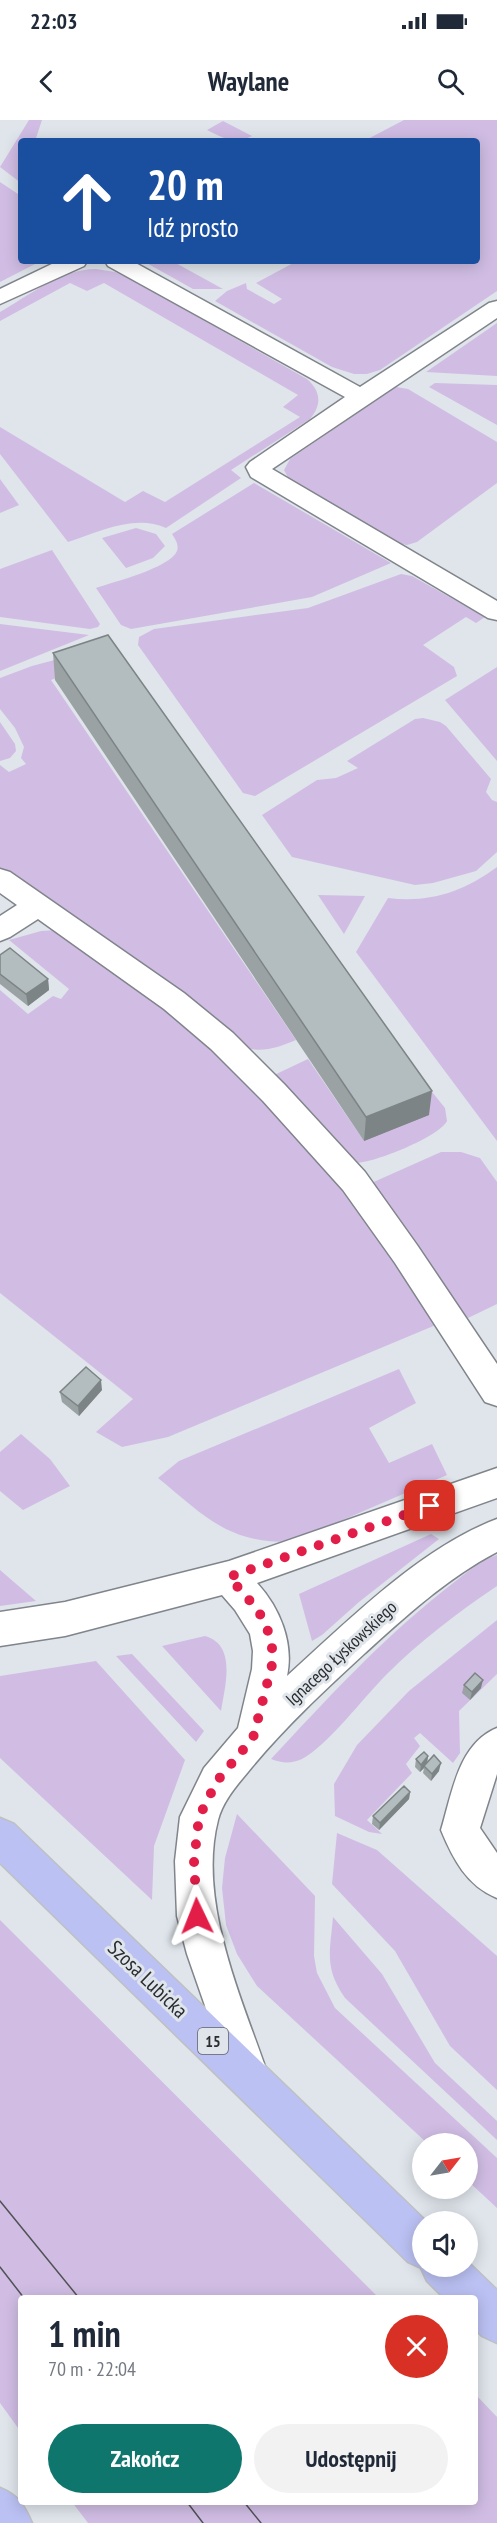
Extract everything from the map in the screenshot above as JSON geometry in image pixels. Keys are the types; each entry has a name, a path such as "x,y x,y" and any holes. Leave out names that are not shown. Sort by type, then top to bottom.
{"main road":[{"name":"Szosa Lubicka","path":"0,1837 412,2236"},
{"path":"453,2277 471,2295"},
{"path":"478,2302 497,2320"},
{"path":"0,2511 9,2523"}],"street":[{"path":"0,297 70,264"},
{"path":"121,264 360,397"},
{"path":"497,308 266,460 258,469 497,612"},
{"path":"0,879 174,1001 222,1041 274,1093 354,1181 406,1254 497,1392"},
{"path":"0,930 38,905"},
{"path":"0,1629 65,1619 229,1577 497,1483"},
{"name":"Ignacego Łyskowskiego","path":"248,2075 207,1954 197,1916 194,1861 199,1817 217,1781 253,1738 301,1688 400,1598 469,1549 497,1535"},
{"path":"229,1577 258,1610 267,1628 272,1646 272,1665 253,1738"},
{"path":"497,1746 479,1767 460,1830 478,1862 497,1879"}],"shaded area":[{"path":"29,120 42,120 36,138 18,138 18,181 0,167"},
{"path":"404,120 497,120 497,291 380,370 367,374 354,374 332,367 215,301 227,291 246,283 247,289 274,304 282,299 256,283 291,264 480,264 480,138 370,138"},
{"path":"223,121 252,136 224,138 207,130"},
{"path":"0,182 18,194 18,264 35,264 0,282"},
{"path":"148,264 177,264 223,289 193,289"},
{"path":"96,269 115,272 127,277 307,379 315,388 318,403 310,419 231,470 241,478 166,528 154,524 129,524 105,529 68,542 0,454 0,427 125,502 143,491 165,502 300,417 283,407 298,395 104,283 87,291 70,283 0,321 0,312 46,284 70,273"},
{"path":"497,323 497,376 426,372"},
{"path":"435,383 497,385 497,425 429,387"},
{"path":"396,387 408,389 497,442 497,483 417,542 407,545 397,543 290,481 284,470 290,459"},
{"path":"0,479 19,505 0,513"},
{"path":"254,483 391,563 312,597 131,629 121,625 96,588 140,574 164,563 177,551 177,542 172,534"},
{"path":"136,528 156,534 165,546 153,558 126,568 102,538"},
{"path":"52,550 100,624 98,627 90,629 0,617 0,569"},
{"path":"401,574 412,576 485,617 476,623 466,617 423,645 454,667 457,676 255,796 243,793 138,645 139,637 154,629 308,608"},
{"path":"0,624 89,635 0,671"},
{"path":"96,649 111,658 51,680 296,1040 269,1049 256,1050 242,1047 74,918 0,868 0,765 9,772 26,764 21,758 24,747 15,728 0,709 0,678 32,666"},
{"path":"497,667 497,761 445,700"},
{"path":"423,718 440,722 446,726 491,779 486,792 492,800 497,802 497,852 476,871 433,883 415,885 292,857 262,815 317,780 336,778 358,768 347,761 415,719"},
{"path":"0,722 15,744 16,751 10,758 0,761"},
{"path":"497,867 497,1141 356,952 388,898 418,899 446,894 472,883"},
{"path":"318,895 365,896 344,934"},
{"path":"57,930 176,1015 215,1049 369,1215 443,1322 168,1437 122,1447 96,1432 133,1399 0,1293 0,990 28,1014 53,996 61,999 69,989 9,940 41,931"},
{"path":"308,1059 364,1141 420,1077 445,1108 447,1121 419,1142 375,1159 354,1163 272,1076"},
{"path":"441,1152 461,1152 480,1158 497,1182 497,1304 468,1318 452,1307 367,1185"},
{"path":"399,1369 416,1403 369,1428 389,1463 432,1444 447,1475 292,1542 250,1538 219,1525 204,1516 158,1478 179,1461"},
{"path":"21,1434 50,1459 70,1486 23,1510 0,1491 0,1452"},
{"path":"431,1534 439,1539 312,1641 299,1594"},
{"path":"497,1555 497,1586 425,1639 386,1675 322,1744 298,1761 287,1762 271,1759 397,1630 469,1571"},
{"path":"0,1570 36,1601 0,1606"},
{"path":"497,1620 497,1674 459,1711 460,1753 453,1763 420,1733 414,1738 420,1746 406,1764 412,1773 367,1820 382,1834 369,1832 335,1816 334,1784 357,1745 409,1691"},
{"path":"205,1636 222,1648 225,1657 226,1679 221,1711 162,1646"},
{"path":"132,1654 204,1731 196,1742 116,1656"},
{"path":"96,1661 185,1760 154,1846 152,1900 0,1758 0,1676"},
{"path":"237,1814 315,1896 314,1956 317,1973 335,2008 470,2133 416,2133 257,1986 237,1954 226,1925 222,1888 225,1858"},
{"path":"337,1833 377,1850 497,1956 497,2090 450,2046 395,1951 332,1884"},
{"path":"333,1917 382,1974 435,2063 497,2121 497,2140 345,1998 331,1968"},
{"path":"0,1920 376,2295 18,2295 18,2428 0,2403"},
{"path":"478,2140 497,2158 497,2208 478,2190"},
{"path":"478,2397 497,2417 497,2523 88,2523 74,2505 478,2505"}],"building":[{"path":"108,635 432,1091 366,1117 53,653"},
{"path":"10,948 48,979 26,994 0,974 0,955"},
{"path":"86,1367 101,1380 78,1406 60,1392"},
{"path":"475,1673 483,1680 472,1692 464,1685"},
{"path":"424,1752 428,1756 421,1765 416,1759"},
{"path":"434,1755 441,1763 432,1774 424,1766"},
{"path":"404,1786 410,1792 380,1823 373,1816"}],"tram line":[{"path":"0,2201 77,2295"},
{"path":"0,2267 22,2295"},
{"path":"189,2505 203,2523"},
{"path":"246,2505 261,2523"}],"route":[{"path":"197,1916 194,1861 199,1817 217,1781 253,1738 272,1665 272,1646 267,1628 258,1610 229,1577 430,1506"}]}
